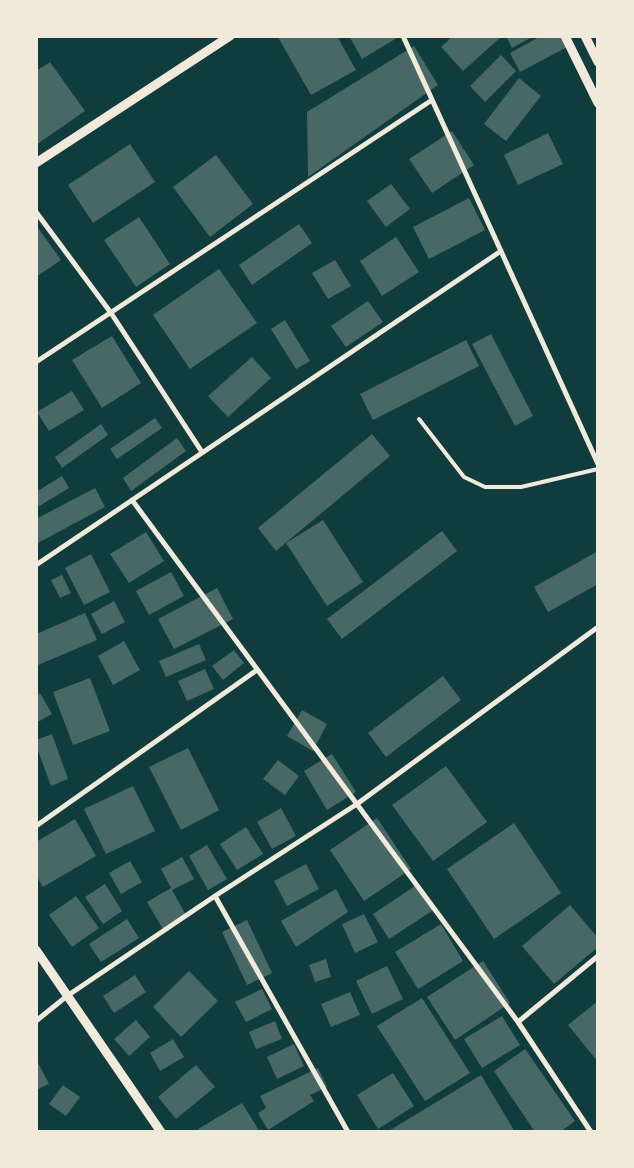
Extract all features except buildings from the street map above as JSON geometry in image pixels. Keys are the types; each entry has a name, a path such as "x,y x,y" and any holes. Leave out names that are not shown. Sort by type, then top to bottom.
{"street":[{"path":"36,163 230,36"},
{"path":"403,36 598,464"},
{"path":"565,36 598,103"},
{"path":"585,36 598,62"},
{"path":"36,362 432,100"},
{"path":"36,212 111,313 202,452"},
{"path":"36,565 500,251"},
{"path":"132,500 518,1022 591,1132"},
{"path":"36,1021 68,996 215,896 357,804 598,627"},
{"path":"36,826 257,670"},
{"path":"215,896 348,1132"},
{"path":"36,950 161,1132"},
{"path":"518,1022 598,956"}],"lane":[{"path":"418,418 464,477 485,487 521,487 598,469"}]}
